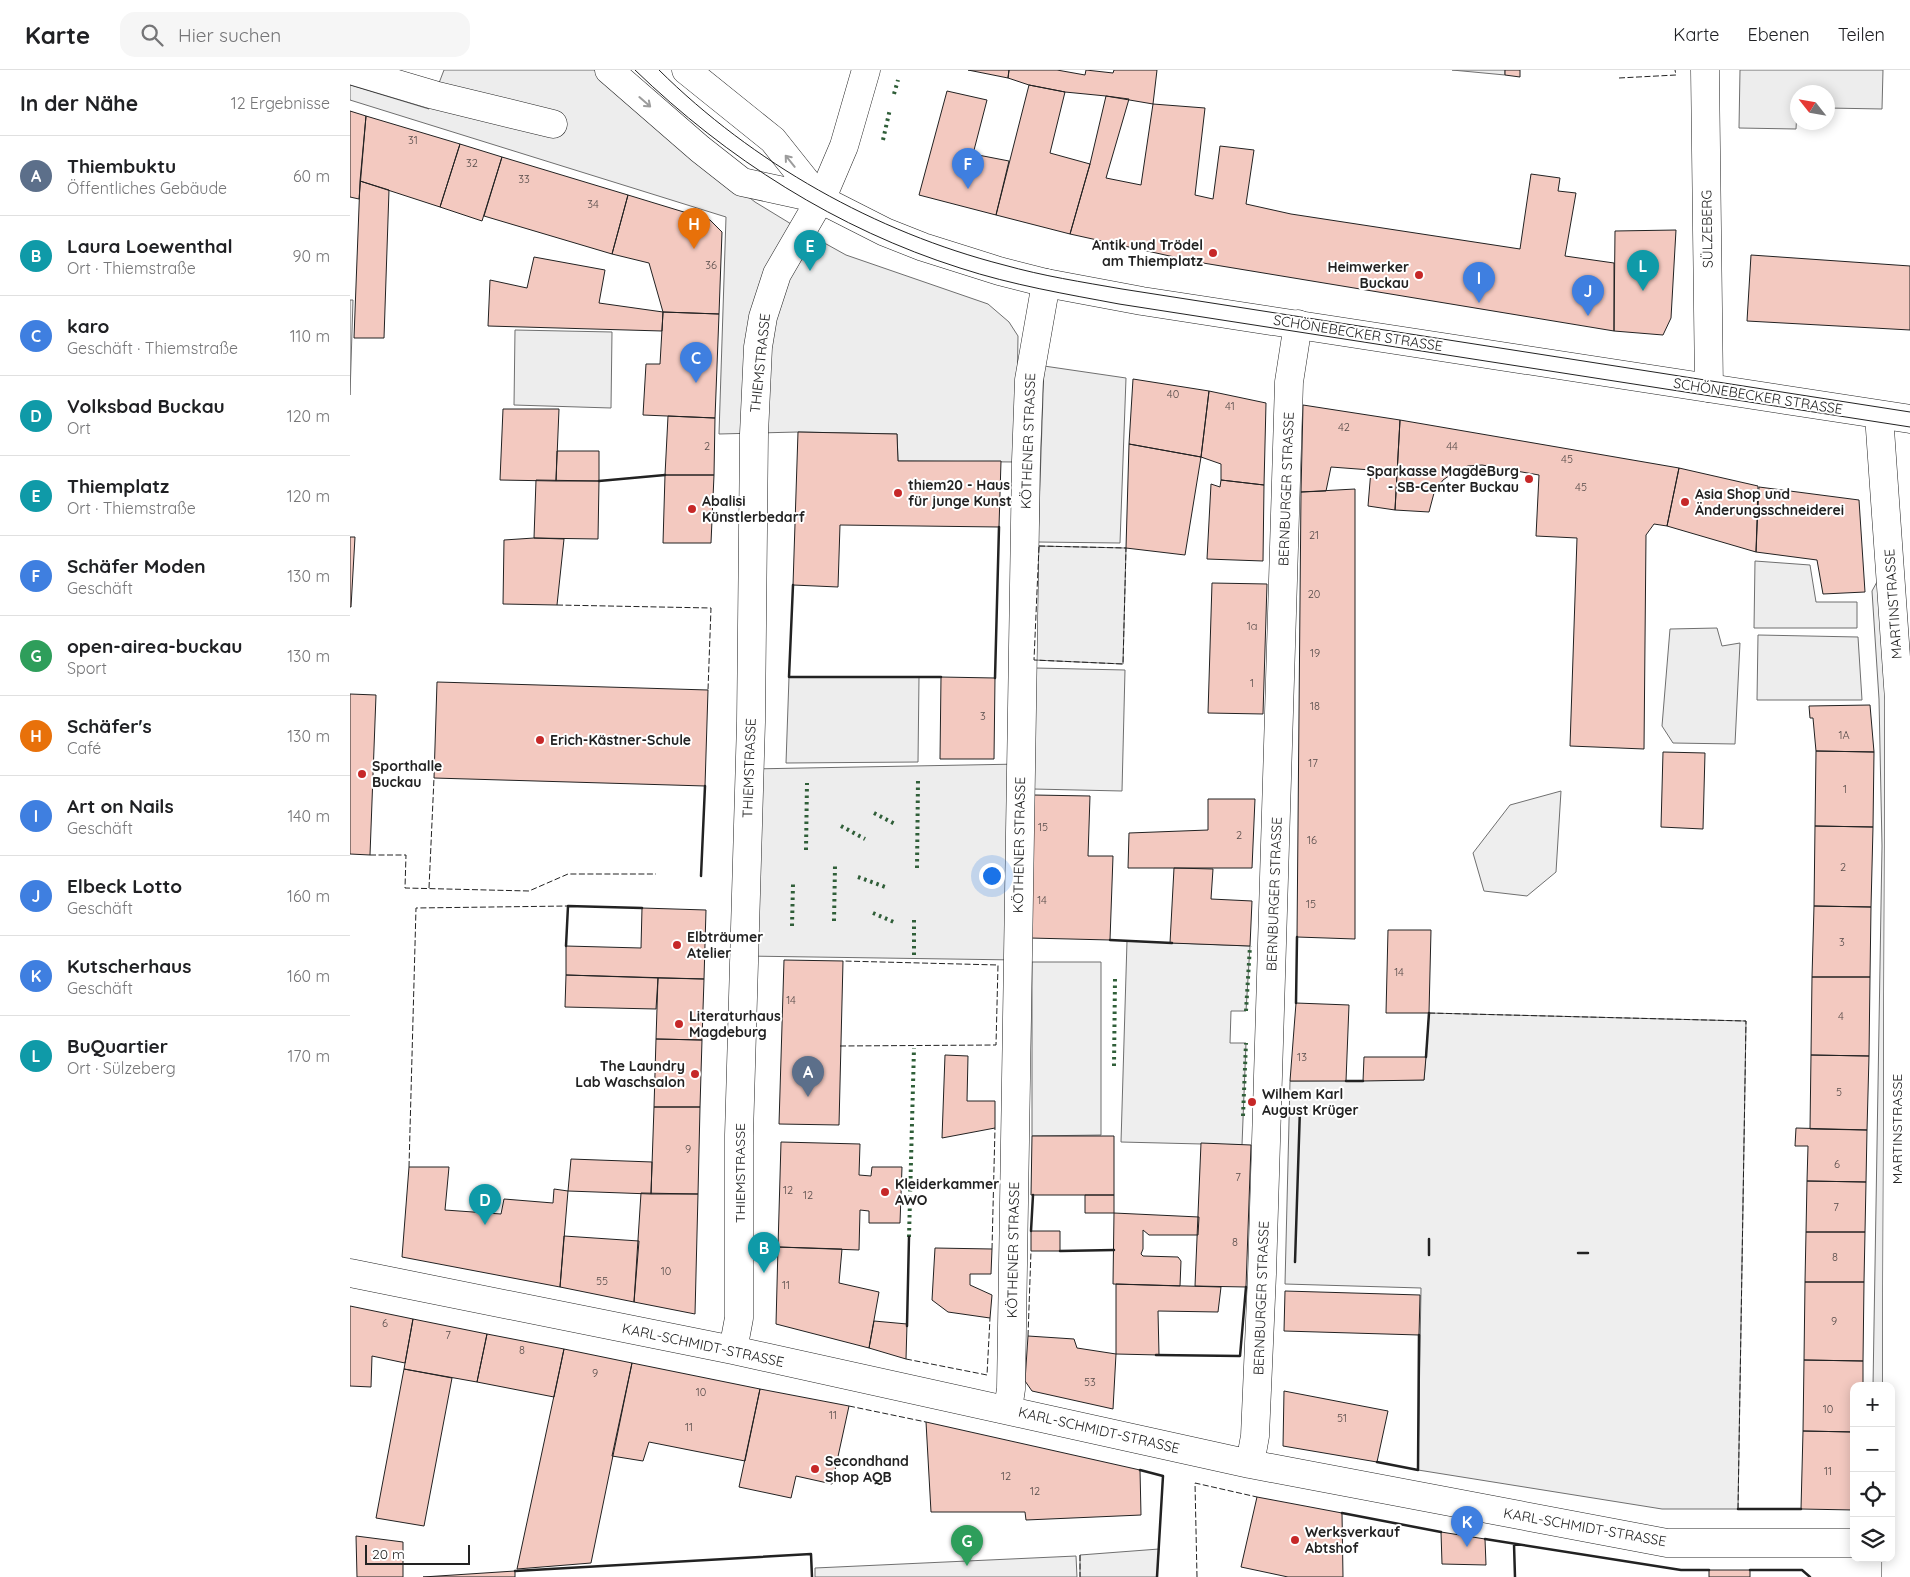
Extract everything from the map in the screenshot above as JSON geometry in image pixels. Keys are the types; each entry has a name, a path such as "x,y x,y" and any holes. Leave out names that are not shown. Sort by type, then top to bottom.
{"street":[{"path":"350,70 434,95 553,124"},
{"name":"SCHÖNEBECKER STRASSE","path":"609,70 700,149 742,182 820,199 885,232 922,247 999,272 1142,301 1910,419"},
{"name":"SCHÖNEBECKER STRASSE","path":"686,70 773,140 820,199"},
{"name":"THIEMSTRASSE","path":"733,1350 739,1318 740,1135 751,722 756,378 762,317 782,262 820,199 852,124 866,70"},
{"name":"SÜLZEBERG","path":"1705,70 1709,388"},
{"name":"KÖTHENER STRASSE","path":"1008,1409 1012,1389 1026,461 1029,380 1046,283"},
{"name":"BERNBURGER STRASSE","path":"1250,1464 1256,1436 1263,1264 1289,382 1298,324"},
{"name":"MARTINSTRASSE","path":"1879,415 1900,700 1899,1543 1896,1577"},
{"name":"KARL-SCHMIDT-STRASSE","path":"350,1273 733,1350 1008,1409 1250,1464 1667,1543 1850,1543"}],"shaded area":[{"path":"444,70 598,70 683,145 755,202 801,230 846,255 988,304 1009,322 1018,336 1016,462 898,461 897,434 798,432 719,434 726,217 350,100 350,85 429,109"},
{"path":"1452,70 1505,70 1505,75"},
{"path":"1740,70 1883,70 1882,109 1835,108 1835,85 1790,85 1790,129 1739,128"},
{"path":"350,300 353,300 350,395"},
{"path":"515,330 612,332 611,408 514,405"},
{"path":"1044,366 1126,378 1120,543 1038,542"},
{"path":"1039,546 1126,548 1123,664 1034,660"},
{"path":"1755,561 1810,565 1816,602 1857,602 1857,628 1754,628"},
{"path":"1878,580 1889,722 1883,1382 1873,1382 1882,846 1879,699 1872,591"},
{"path":"1717,628 1722,646 1740,643 1735,744 1673,743 1662,726 1670,629"},
{"path":"1758,635 1858,637 1862,700 1757,700"},
{"path":"1035,668 1125,670 1122,791 1033,789"},
{"path":"789,677 919,677 918,762 786,763"},
{"path":"1021,764 1017,960 744,956 750,769"},
{"path":"1561,791 1556,872 1527,896 1484,891 1473,853 1510,805"},
{"path":"1127,941 1250,946 1246,1011 1231,1011 1230,1043 1246,1043 1242,1145 1121,1142"},
{"path":"1032,962 1101,962 1101,1135 1032,1136"},
{"path":"1429,1013 1746,1021 1738,1509 1662,1509 1418,1470 1421,1288 1285,1284 1290,1081 1424,1080"},
{"path":"1159,1549 1157,1577 1080,1577 1080,1555"},
{"path":"1076,1556 1077,1577 815,1577 815,1568"}],"building":[{"path":"968,70 1009,70 1008,78"},
{"path":"1009,70 1057,70 1085,75 1086,70 1113,73 1114,70 1157,70 1153,104 1029,85 1008,78"},
{"path":"1505,70 1520,70 1520,77 1505,75"},
{"path":"1029,85 1065,92 1050,153 1090,164 1070,234 996,215"},
{"path":"947,91 987,100 973,154 1009,161 996,215 919,195"},
{"path":"1106,96 1129,99 1106,178 1141,185 1153,104 1205,108 1195,195 1213,199 1220,146 1254,150 1246,204 1291,214 1520,249 1531,174 1560,178 1558,191 1576,193 1565,256 1614,263 1614,331 1197,262 1070,234 1090,164"},
{"path":"350,111 366,116 359,199 350,197"},
{"path":"366,116 460,144 440,207 360,181"},
{"path":"460,144 502,157 482,221 440,207"},
{"path":"502,157 628,195 612,254 484,216"},
{"path":"360,181 389,190 384,338 354,338"},
{"path":"628,195 710,220 722,232 719,314 663,312 649,263 612,254"},
{"path":"1676,230 1671,318 1663,335 1614,331 1615,231"},
{"path":"1751,255 1910,266 1910,330 1747,321"},
{"path":"534,257 605,270 599,303 663,312 662,331 488,326 490,280 527,288"},
{"path":"663,312 719,314 715,418 643,415 646,364 660,364"},
{"path":"1133,379 1209,391 1201,457 1129,444"},
{"path":"1209,391 1266,403 1264,485 1221,480 1221,464 1201,457"},
{"path":"1303,405 1400,420 1395,510 1368,506 1371,470 1331,467 1326,491 1301,492"},
{"path":"503,409 559,409 556,481 500,480"},
{"path":"668,416 715,418 714,475 665,475"},
{"path":"1400,420 1679,468 1667,526 1654,524 1646,535 1644,749 1570,746 1577,538 1536,536 1539,475 1482,465 1468,466 1456,471 1443,480 1434,493 1429,512 1395,510"},
{"name":"thiem20 - Haus für junge Kunst","path":"798,432 897,434 898,461 1001,461 999,527 840,525 838,587 793,585"},
{"path":"1129,444 1201,457 1185,555 1126,548"},
{"path":"557,451 599,451 599,481 556,481"},
{"path":"1679,468 1758,486 1756,552 1667,526"},
{"path":"665,475 714,475 711,543 663,543"},
{"path":"536,480 599,481 598,539 534,538"},
{"path":"1221,480 1264,485 1263,561 1207,559 1211,484 1220,487"},
{"path":"1759,487 1859,500 1865,592 1823,594 1817,560 1756,552"},
{"path":"1355,489 1355,939 1297,937 1301,492"},
{"path":"350,537 355,537 351,607 350,607"},
{"path":"564,539 557,605 503,604 504,540"},
{"path":"1212,583 1267,584 1263,714 1208,713"},
{"path":"941,677 995,678 994,759 940,759"},
{"path":"437,682 708,690 705,786 434,778"},
{"name":"Sporthalle Buckau","path":"350,694 376,695 370,855 350,854"},
{"path":"1870,705 1874,752 1816,751 1813,718 1810,718 1809,706"},
{"path":"1816,751 1874,752 1873,827 1815,826"},
{"path":"1663,752 1705,753 1703,829 1661,827"},
{"path":"1034,795 1090,796 1088,856 1113,856 1110,940 1030,938"},
{"path":"1208,799 1255,799 1252,868 1128,868 1129,833 1208,830"},
{"path":"1815,826 1873,827 1871,907 1814,906"},
{"path":"1174,868 1213,869 1211,899 1252,901 1250,946 1170,943"},
{"path":"1814,906 1871,907 1870,977 1812,977"},
{"path":"642,908 706,910 704,979 566,975 566,946 641,948"},
{"path":"1388,930 1431,930 1429,1013 1386,1013"},
{"path":"784,960 843,961 839,1125 779,1124"},
{"path":"566,975 658,978 656,1009 565,1007"},
{"path":"1812,977 1870,977 1869,1056 1811,1055"},
{"name":"Literaturhaus Magdeburg","path":"658,978 704,979 702,1040 656,1039"},
{"path":"1296,1003 1349,1005 1346,1081 1290,1081"},
{"path":"656,1039 702,1040 700,1107 654,1107"},
{"path":"945,1055 968,1056 967,1101 995,1101 995,1128 942,1138"},
{"path":"1811,1055 1869,1056 1867,1130 1810,1129"},
{"path":"1364,1057 1426,1057 1424,1080 1363,1081"},
{"path":"654,1107 700,1107 698,1194 651,1194"},
{"path":"1796,1128 1867,1130 1866,1182 1807,1181 1808,1146 1795,1146"},
{"path":"1032,1136 1114,1136 1114,1195 1031,1195"},
{"path":"781,1142 860,1144 859,1175 871,1176 872,1167 902,1167 900,1223 869,1223 869,1211 860,1210 859,1250 778,1247"},
{"path":"1201,1143 1251,1145 1246,1287 1195,1286"},
{"path":"571,1159 652,1162 651,1194 568,1191"},
{"path":"409,1167 449,1167 445,1210 501,1214 504,1199 553,1203 554,1189 568,1191 560,1287 402,1257"},
{"path":"1807,1181 1866,1182 1865,1232 1806,1232"},
{"path":"641,1193 698,1194 695,1314 634,1302"},
{"path":"1085,1195 1114,1195 1114,1213 1085,1213"},
{"path":"1114,1213 1199,1217 1198,1235 1149,1235 1143,1230 1143,1249 1141,1254 1143,1256 1178,1257 1181,1261 1180,1286 1113,1284"},
{"path":"1031,1231 1060,1231 1060,1251 1031,1251"},
{"path":"1806,1232 1865,1232 1864,1282 1805,1282"},
{"path":"564,1236 639,1241 634,1302 560,1287"},
{"path":"778,1247 842,1249 839,1283 879,1292 869,1348 776,1324"},
{"path":"935,1248 992,1249 991,1274 970,1274 970,1285 992,1295 990,1318 948,1312 932,1300"},
{"path":"1805,1282 1864,1282 1863,1361 1804,1360"},
{"path":"1116,1284 1221,1287 1218,1312 1158,1311 1159,1355 1116,1354"},
{"path":"1285,1291 1420,1295 1419,1335 1284,1331"},
{"path":"350,1306 413,1319 405,1363 372,1356 371,1387 350,1386"},
{"path":"413,1319 487,1334 477,1382 404,1369"},
{"path":"874,1321 907,1324 906,1359 869,1348"},
{"path":"487,1334 564,1349 554,1397 477,1382"},
{"path":"1028,1336 1074,1339 1077,1348 1116,1354 1113,1409 1032,1391 1025,1381"},
{"path":"564,1349 632,1363 591,1563 517,1569"},
{"path":"1804,1360 1863,1361 1863,1382 1850,1382 1850,1432 1803,1431"},
{"path":"632,1363 760,1389 745,1461 649,1442 643,1461 612,1456"},
{"path":"404,1369 452,1378 424,1526 376,1518"},
{"path":"760,1389 849,1406 832,1484 796,1476 791,1498 739,1487"},
{"path":"1284,1391 1388,1411 1377,1462 1283,1446"},
{"path":"926,1422 1140,1470 1141,1515 1026,1520 1025,1512 931,1512"},
{"path":"1803,1431 1850,1432 1850,1510 1801,1509"},
{"name":"Werksverkauf Abtshof","path":"1257,1497 1342,1513 1343,1577 1288,1577 1241,1567"},
{"path":"1441,1532 1485,1539 1486,1565 1442,1564"},
{"path":"356,1536 403,1542 403,1577 357,1577"},
{"path":"1709,1570 1750,1570 1750,1577 1709,1577"},
{"path":"515,1571 515,1577 423,1577"}],"tram line":[{"path":"635,70 707,133 786,188 827,212 870,233 914,252 980,274 1039,289 1119,304 1910,427"},
{"path":"659,70 734,135 775,164 818,190 909,234 956,251 1004,265 1048,276 1122,289 1910,412"}],"hedge":[{"path":"894,94 898,80"},
{"path":"883,140 890,109"},
{"path":"917,868 918,780"},
{"path":"806,850 807,783"},
{"path":"874,813 897,825"},
{"path":"841,826 865,839"},
{"path":"834,921 835,866"},
{"path":"858,877 888,888"},
{"path":"792,926 793,884"},
{"path":"873,913 896,923"},
{"path":"914,918 914,955"},
{"path":"1246,1011 1250,946"},
{"path":"1114,1066 1115,979"},
{"path":"1243,1116 1246,1043"},
{"path":"909,1237 914,1048"}],"fence":[{"path":"1619,78 1676,75 1675,70"},
{"path":"1039,546 1126,548 1123,664 1034,660 1039,546"},
{"path":"557,605 711,608 708,690"},
{"path":"429,888 434,778"},
{"path":"370,855 406,855 405,888 529,891 568,874 656,874"},
{"path":"409,1167 416,908 568,906"},
{"path":"840,1046 996,1045 998,965 843,961"},
{"path":"1429,1013 1746,1021 1738,1509"},
{"path":"992,1249 995,1128"},
{"path":"1028,1336 1031,1251"},
{"path":"906,1359 987,1375 990,1318"},
{"path":"849,1406 926,1422"},
{"path":"1197,1577 1195,1483 1257,1497"},
{"path":"1080,1555 1080,1577"}],"wall":[{"path":"599,481 665,475"},
{"path":"995,678 999,527"},
{"path":"793,585 789,677 941,677"},
{"path":"701,876 705,786"},
{"path":"566,946 568,906 642,908"},
{"path":"1296,1003 1297,937"},
{"path":"1110,940 1172,943"},
{"path":"1426,1057 1429,1013"},
{"path":"1346,1081 1363,1081"},
{"path":"1295,1262 1300,1108"},
{"path":"1031,1231 1033,1195"},
{"path":"907,1326 909,1237"},
{"path":"1429,1239 1429,1255"},
{"path":"1060,1251 1114,1250"},
{"path":"1578,1253 1588,1253"},
{"path":"1156,1355 1240,1356 1246,1287"},
{"path":"1377,1462 1418,1470 1419,1335"},
{"path":"1140,1470 1163,1476 1157,1577"},
{"path":"1738,1509 1801,1509"},
{"path":"1342,1513 1441,1532"},
{"path":"1485,1539 1681,1570 1709,1570"},
{"path":"1514,1544 1515,1577"},
{"path":"515,1571 811,1554 812,1577"},
{"path":"1750,1570 1802,1570 1810,1577"}],"place":[{"name":"Schäfer Moden","path":"968,189"},
{"name":"Schäfer's","path":"694,249"},
{"name":"Antik und Trödel am Thiemplatz","path":"1213,253"},
{"name":"Thiemplatz","path":"810,271"},
{"name":"Heimwerker Buckau","path":"1419,275"},
{"name":"BuQuartier","path":"1643,291"},
{"name":"Art on Nails","path":"1479,303"},
{"name":"Elbeck Lotto","path":"1588,316"},
{"name":"karo","path":"696,383"},
{"name":"Sparkasse MagdeBurg - SB-Center Buckau","path":"1529,479"},
{"name":"thiem20 - Haus für junge Kunst","path":"898,493"},
{"name":"Asia Shop und Änderungsschneiderei","path":"1685,502"},
{"name":"Abalisi Künstlerbedarf","path":"692,509"},
{"name":"Erich-Kästner-Schule","path":"540,740"},
{"name":"Sporthalle Buckau","path":"362,774"},
{"name":"Elbträumer Atelier","path":"677,945"},
{"name":"Literaturhaus Magdeburg","path":"679,1024"},
{"name":"The Laundry Lab Waschsalon","path":"695,1074"},
{"name":"Thiembuktu","path":"808,1097"},
{"name":"Wilhem Karl August Krüger","path":"1252,1102"},
{"name":"Kleiderkammer AWO","path":"885,1192"},
{"name":"Volksbad Buckau","path":"485,1225"},
{"name":"Laura Loewenthal","path":"764,1273"},
{"name":"Secondhand Shop AQB","path":"815,1469"},
{"name":"Werksverkauf Abtshof","path":"1295,1540"},
{"name":"Kutscherhaus","path":"1467,1547"},
{"name":"open-airea-buckau","path":"967,1566"}]}
